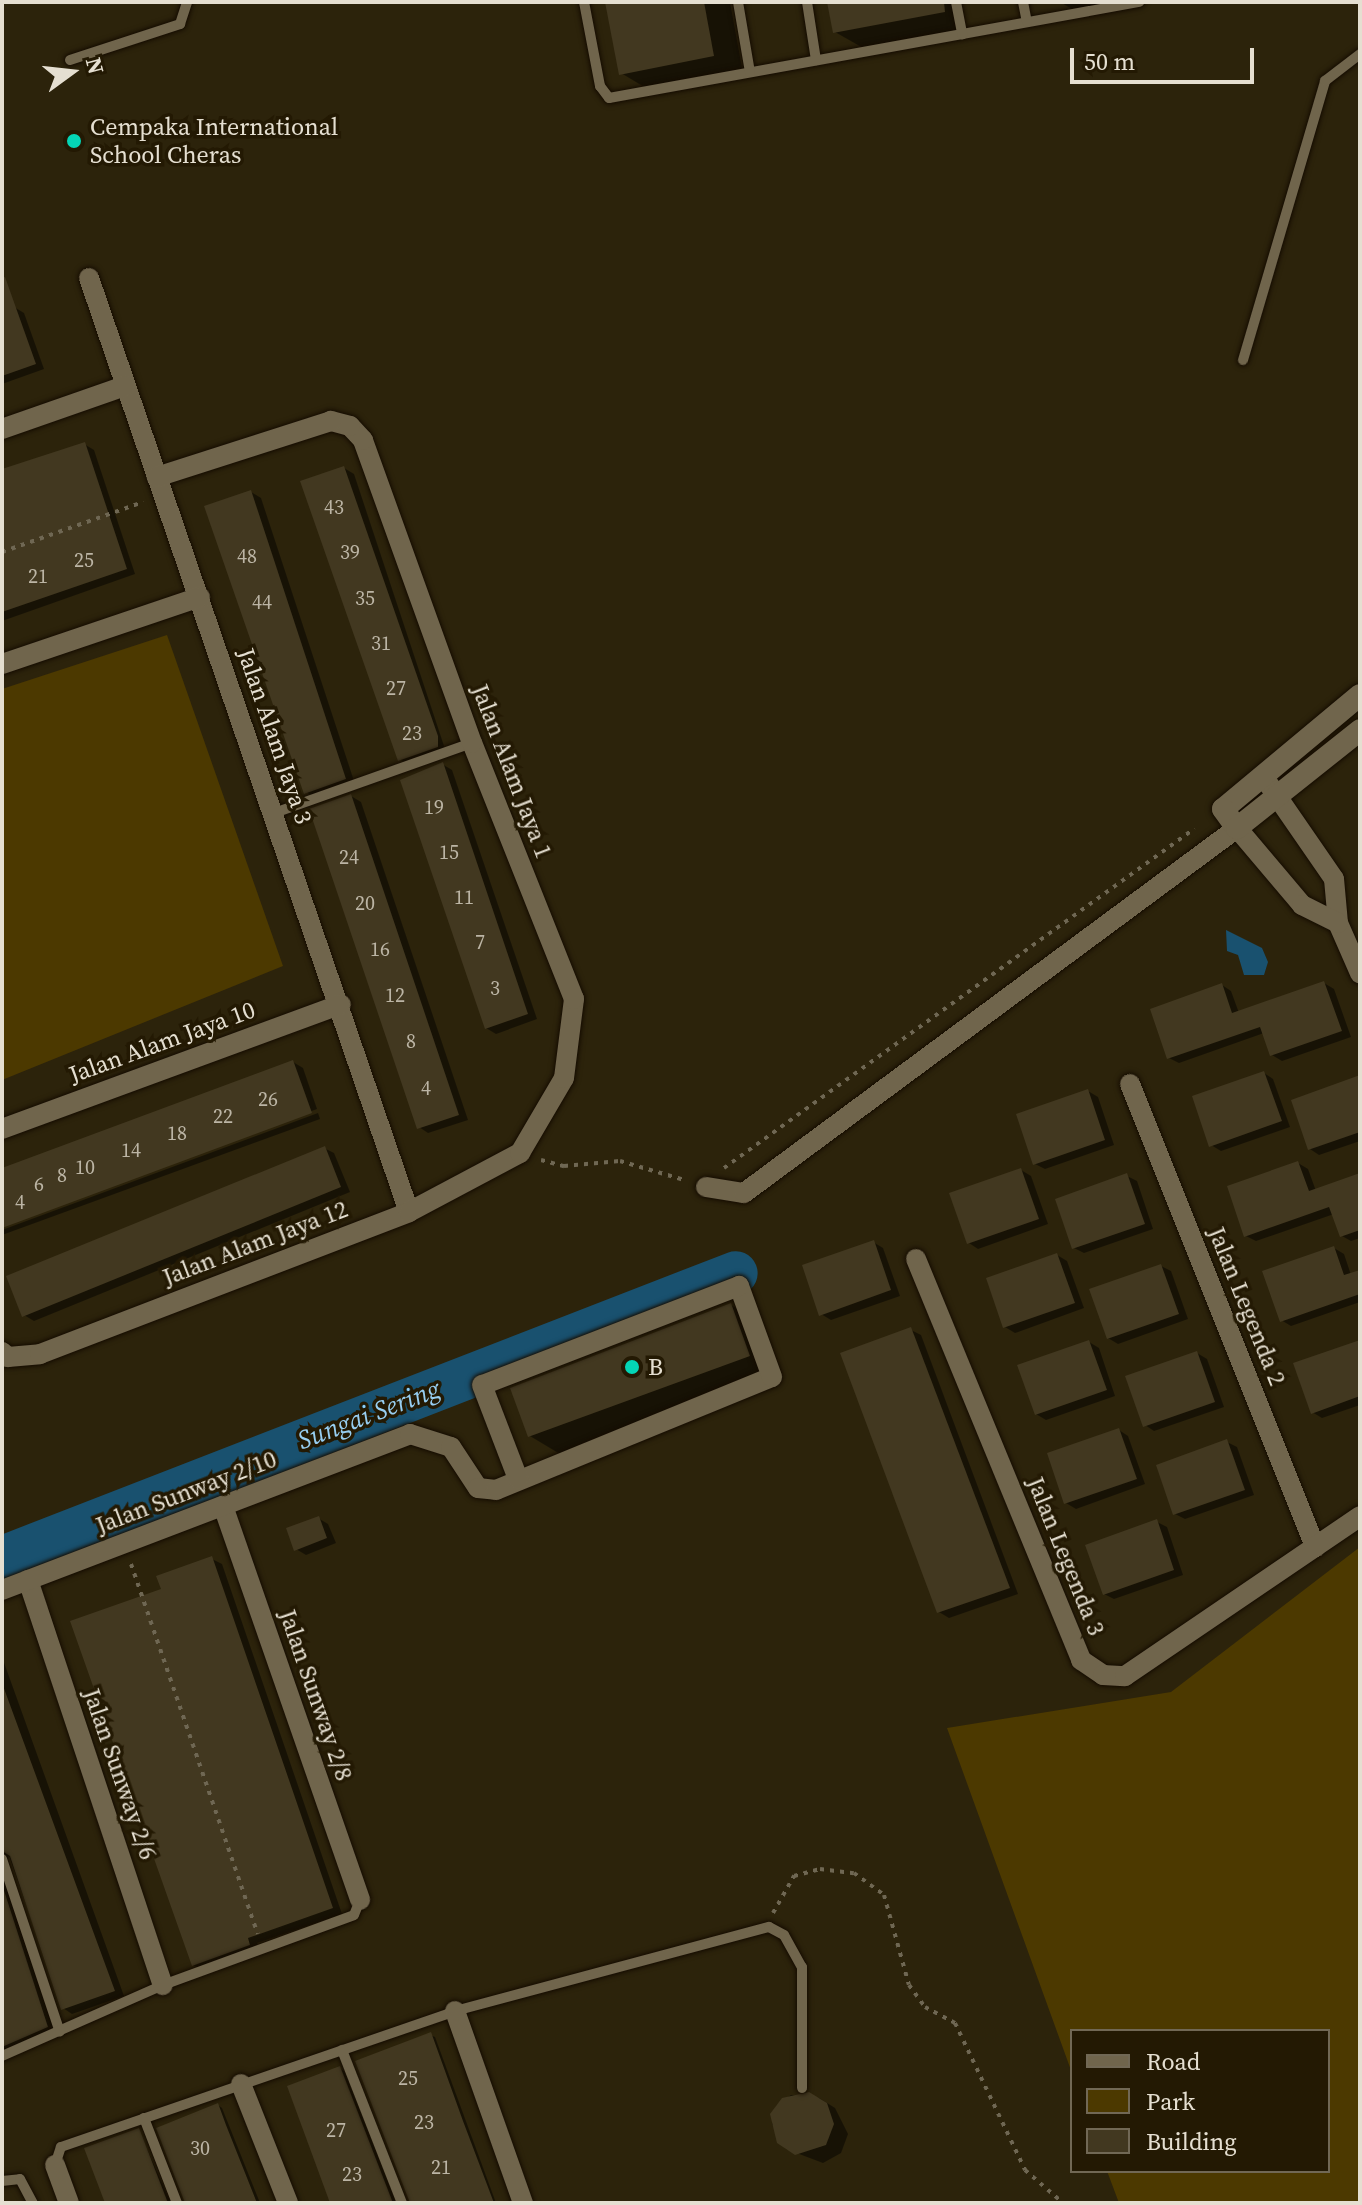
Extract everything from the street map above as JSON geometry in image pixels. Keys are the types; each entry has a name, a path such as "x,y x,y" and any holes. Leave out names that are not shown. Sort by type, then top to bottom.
{"street":[{"name":"Jalan Alam Jaya 3","path":"89,278 341,1004 409,1212"},
{"path":"2,429 125,386"},
{"name":"Jalan Alam Jaya 1","path":"161,486 331,421 350,426 363,440 472,743 574,999 564,1078 520,1153"},
{"path":"2,664 200,597"},
{"path":"1338,923 1302,905 1223,809 1360,695"},
{"path":"706,1187 744,1193 765,1179 1237,828 1360,730"},
{"path":"1263,776 1334,879 1338,923 1360,973"},
{"name":"Jalan Alam Jaya 10","path":"2,1129 341,1004"},
{"name":"Jalan Legenda 2","path":"1130,1084 1315,1547"},
{"name":"Jalan Alam Jaya 12","path":"2,1352 8,1357 40,1354 409,1212 520,1153"},
{"name":"Jalan Legenda 3","path":"916,1259 1081,1660 1103,1675 1125,1676 1360,1516"},
{"name":"Jalan Sunway 2/10","path":"2,1590 410,1434 451,1447 478,1488 496,1490 772,1377 739,1286 482,1385 518,1479"},
{"name":"Jalan Sunway 2/8","path":"223,1506 360,1900"},
{"name":"Jalan Sunway 2/6","path":"28,1580 163,1985"},
{"path":"455,2011 523,2203"},
{"path":"241,2084 288,2203"},
{"path":"55,2165 69,2203"}],"lane":[{"path":"70,60 180,24 187,2"},
{"path":"584,2 600,86 609,98 1139,2"},
{"path":"738,2 750,72"},
{"path":"807,2 816,60"},
{"path":"956,2 962,34"},
{"path":"1023,2 1027,22"},
{"path":"1243,360 1325,81 1360,54"},
{"path":"274,813 472,743"},
{"path":"2,1859 60,2032"},
{"path":"2,2056 163,1985 354,1915 360,1900"},
{"path":"55,2165 61,2147 455,2011 769,1927 784,1935 802,1967 802,2088"},
{"path":"342,2050 402,2203"},
{"path":"144,2118 177,2203"},
{"path":"2,2181 20,2179 33,2203"}],"path":[{"path":"2,552 161,486"},
{"path":"564,1166 620,1161 706,1187 727,1164 920,1022 1223,809"},
{"path":"125,1542 262,1947"},
{"path":"769,1927 777,1900 794,1876 820,1869 854,1873 884,1895 909,1985 925,2007 955,2023 1025,2170 1063,2203"}],"green space":[{"path":"167,635 283,966 2,1080 2,689"},
{"path":"1360,1547 1360,2203 1119,2203 1108,2173 1330,2173 1330,2029 1070,2029 1070,2067 947,1728 1171,1692"}],"water":[{"path":"1226,930 1262,948 1268,962 1264,975 1244,975 1238,955 1227,951"}],"building":[{"path":"605,2 704,2 714,56 619,75"},
{"path":"827,2 944,2 945,12 833,33"},
{"path":"5,277 36,364 2,376 2,278"},
{"path":"85,442 127,569 2,612 2,469"},
{"path":"344,466 438,736 438,747 398,761 300,481"},
{"path":"251,490 346,779 304,794 204,506"},
{"path":"443,762 528,1014 485,1029 400,780"},
{"path":"351,794 459,1115 417,1129 309,809"},
{"path":"1324,981 1342,1031 1270,1056 1260,1027 1167,1059 1150,1009 1222,983 1232,1013"},
{"path":"293,1060 312,1113 2,1228 2,1168"},
{"path":"1264,1071 1282,1121 1209,1147 1192,1096"},
{"path":"1360,1075 1360,1132 1308,1150 1291,1100"},
{"path":"1088,1089 1105,1140 1033,1165 1016,1114"},
{"path":"325,1146 341,1187 22,1317 6,1276"},
{"path":"1298,1161 1309,1191 1360,1173 1360,1230 1340,1237 1329,1207 1244,1237 1227,1186"},
{"path":"1021,1168 1039,1219 967,1244 949,1193"},
{"path":"1127,1173 1145,1224 1072,1249 1055,1199"},
{"path":"874,1240 891,1290 819,1316 802,1265"},
{"path":"1334,1246 1344,1275 1360,1270 1360,1294 1280,1322 1262,1271"},
{"path":"1057,1253 1075,1303 1003,1328 986,1278"},
{"path":"1161,1264 1179,1314 1107,1339 1089,1289"},
{"name":"B","path":"731,1303 750,1356 528,1437 510,1388"},
{"path":"911,1327 1010,1588 937,1613 840,1353"},
{"path":"1089,1340 1107,1390 1035,1415 1017,1365"},
{"path":"1360,1340 1360,1396 1311,1414 1293,1363"},
{"path":"1197,1351 1215,1402 1143,1427 1125,1376"},
{"path":"1119,1428 1137,1479 1064,1504 1047,1453"},
{"path":"1227,1439 1245,1490 1173,1515 1156,1465"},
{"path":"319,1516 327,1538 294,1551 286,1528"},
{"path":"1157,1519 1174,1570 1103,1595 1085,1545"},
{"path":"212,1556 333,1908 248,1938 250,1945 192,1966 70,1621 161,1589 156,1576"},
{"path":"2,1683 115,1991 61,2010 10,1856 2,1851"},
{"path":"2,1884 48,2027 2,2047"},
{"path":"431,2032 494,2203 410,2203 355,2061"},
{"path":"340,2066 393,2203 330,2203 287,2086"},
{"path":"809,2092 827,2103 834,2124 826,2145 795,2155 777,2143 770,2114 782,2098"},
{"path":"218,2103 257,2203 185,2203 156,2128"},
{"path":"139,2128 168,2203 105,2203 84,2148"}],"waterway":[{"name":"Sungai Sering","path":"2,1558 736,1273"}],"place":[{"name":"Cempaka International School Cheras","path":"74,141"},
{"name":"B","path":"632,1367"}]}
